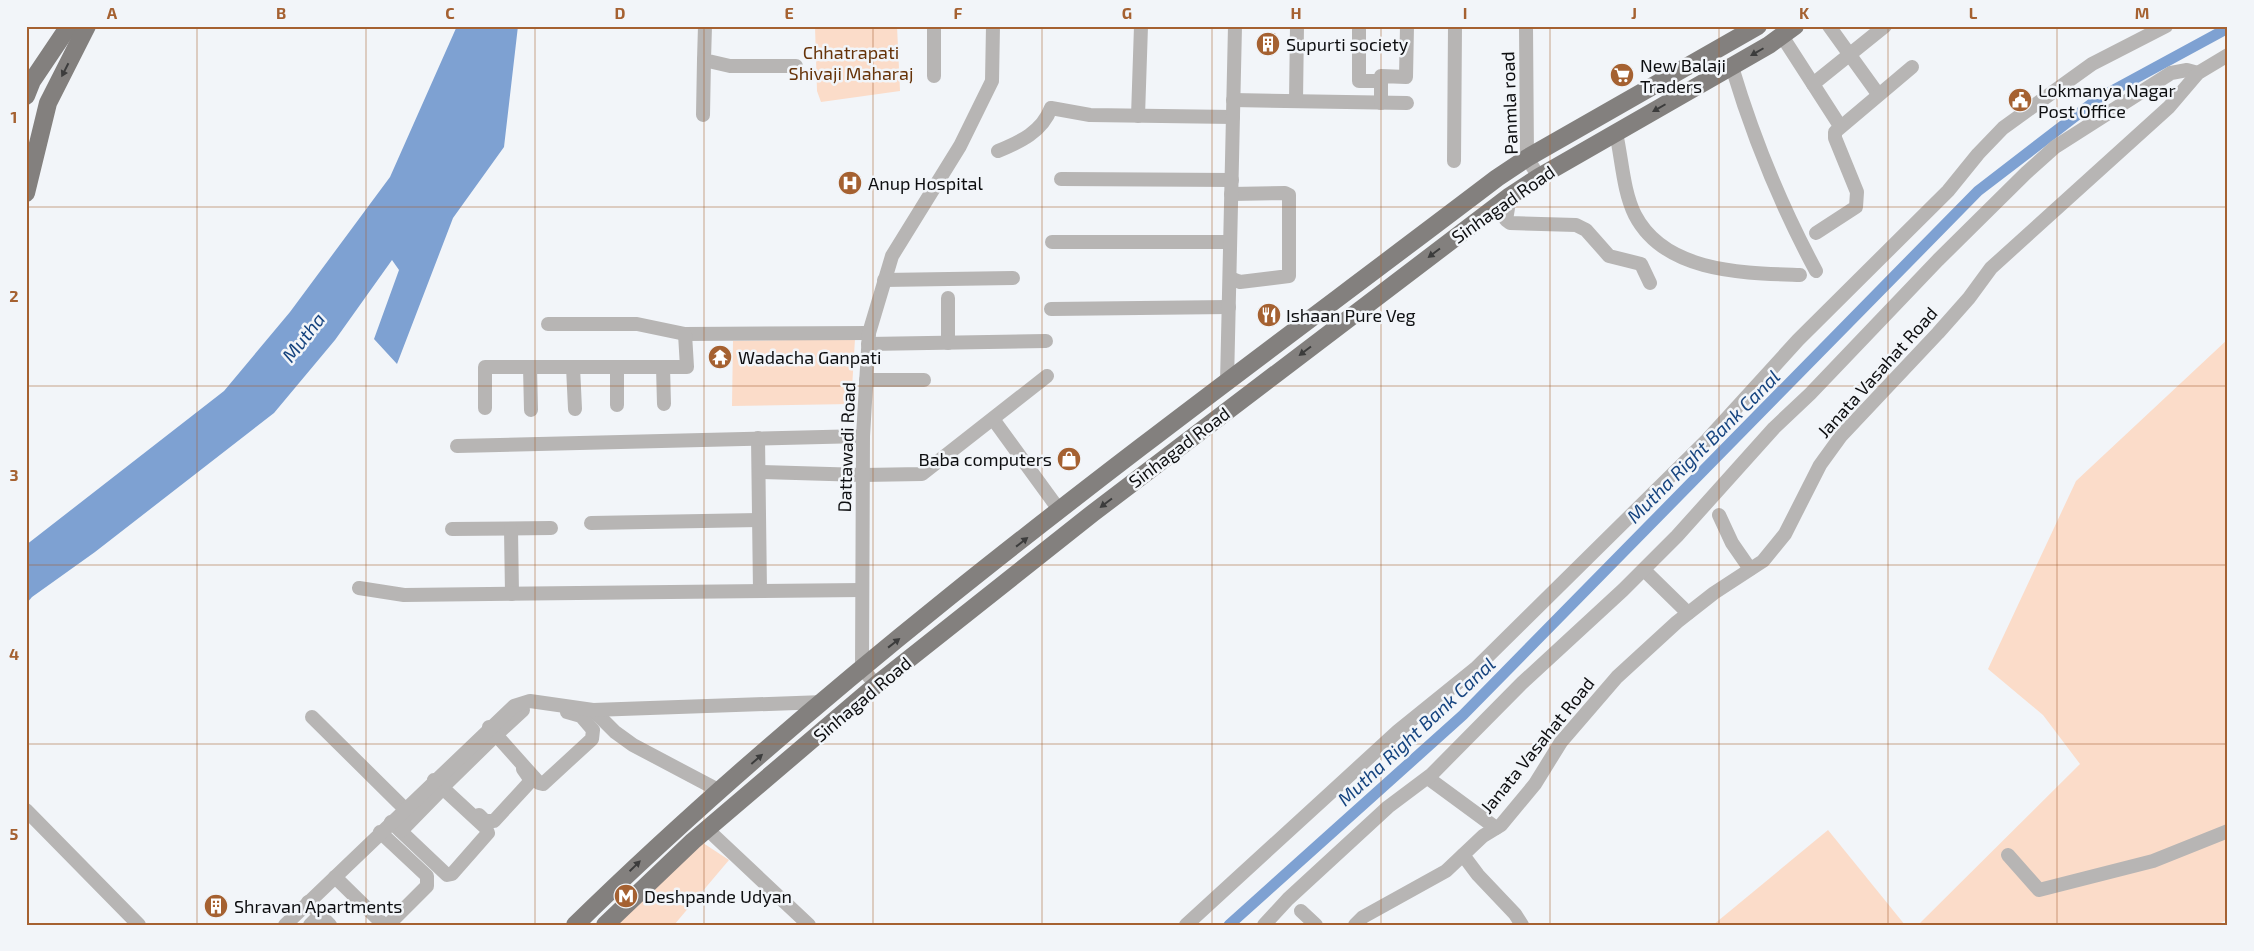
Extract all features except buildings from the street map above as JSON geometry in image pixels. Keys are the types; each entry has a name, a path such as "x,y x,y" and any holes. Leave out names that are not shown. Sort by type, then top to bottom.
{"main road":[{"path":"26,96 32,81 69,26"},
{"path":"26,193 48,102 87,26"},
{"name":"Sinhagad Road","path":"575,925 679,824 862,668 1060,511 1227,383 1481,190 1527,158 1758,26"},
{"name":"Sinhagad Road","path":"605,925 708,829 876,685 1100,507 1510,196 1539,177 1732,67 1788,31"}],"street":[{"path":"703,115 705,26"},
{"path":"934,26 934,76"},
{"name":"Dattawadi Road","path":"862,668 863,436 869,338 892,256 960,146 992,80 994,26"},
{"path":"1138,116 1141,26"},
{"path":"1227,383 1235,26"},
{"path":"1296,101 1297,26"},
{"path":"1359,26 1359,80 1381,81"},
{"path":"1381,102 1381,76 1406,77 1407,26"},
{"path":"1454,161 1455,26"},
{"name":"Panmla road","path":"1526,26 1527,158 1539,177"},
{"path":"1829,26 1878,94"},
{"path":"1812,84 1885,26"},
{"path":"1186,925 1392,738 1476,668 1706,440 1798,340 1948,191 1978,154 2003,128 2092,64 2166,26"},
{"path":"1788,31 1812,84 1840,126"},
{"name":"Janata Vasahat Road","path":"1355,925 1363,917 1446,871 1483,836 1502,825 1535,784 1561,742 1584,712 1617,677 1688,613 1762,561 1785,534 1820,465 1841,436 1957,312 1991,268 2169,107 2198,73 2228,55"},
{"path":"704,60 730,66 796,66"},
{"path":"1732,67 1742,100 1790,223 1816,271"},
{"path":"1816,233 1856,207 1857,192 1835,138 1835,132 1912,67"},
{"path":"1264,925 1288,899 1388,807 1428,778 1522,683 1644,570 1774,428 1810,394 1938,260 2055,147 2172,73 2187,70 2198,73"},
{"path":"1233,100 1407,102"},
{"path":"998,151 1022,141 1040,126 1051,108 1090,115 1233,117"},
{"path":"1616,133 1631,202 1636,216 1650,234 1664,246 1698,264 1717,269 1748,274 1800,274"},
{"path":"1061,179 1231,187 1289,195 1289,276 1240,282 1230,278"},
{"path":"1510,196 1505,215 1506,220 1510,223 1576,225 1586,230 1610,256 1641,264 1650,283"},
{"path":"1052,242 1230,242"},
{"path":"884,280 1013,278"},
{"path":"948,298 948,343"},
{"path":"1051,308 1229,307"},
{"path":"548,324 637,324 685,334 869,338 948,343 1046,341"},
{"path":"485,408 485,367 687,367 685,334"},
{"path":"530,367 531,410"},
{"path":"573,367 575,409"},
{"path":"617,367 617,406"},
{"path":"663,367 664,404"},
{"path":"758,472 863,475 922,474 1047,376"},
{"path":"866,380 924,380"},
{"path":"993,418 1060,511"},
{"path":"457,446 863,436"},
{"path":"758,438 760,591"},
{"path":"1719,515 1732,543 1750,569"},
{"path":"591,523 759,520"},
{"path":"452,529 551,528"},
{"path":"511,529 512,594"},
{"path":"1644,570 1688,613"},
{"path":"359,588 404,595 862,590"},
{"path":"862,668 876,685"},
{"path":"285,925 380,832 396,827 492,732 514,706 530,701 593,710 824,702"},
{"path":"531,709 578,714 593,730 594,735 544,784 539,783 492,732 517,713 531,709"},
{"path":"593,710 615,732 633,745 720,791"},
{"path":"312,717 405,809"},
{"path":"441,782 485,821 494,821 528,784 530,779 528,773 492,732"},
{"path":"1428,778 1496,828"},
{"path":"396,827 405,809 441,782"},
{"path":"396,827 447,876 452,874 488,833 486,828 441,782"},
{"path":"26,810 139,925"},
{"path":"708,829 809,925"},
{"path":"2008,855 2039,890 2153,860 2228,831"},
{"path":"333,878 383,924 389,924 427,886 428,881 427,876 380,832"},
{"path":"1463,855 1478,875 1515,914 1522,925"},
{"path":"333,878 377,925"},
{"path":"305,905 315,923"},
{"path":"305,905 330,925"},
{"path":"1301,911 1316,925"}],"green space":[{"name":"Chhatrapati Shivaji Maharaj","path":"815,26 897,26 900,91 821,102 817,91"},
{"path":"855,339 851,404 732,406 733,341"},
{"path":"2228,339 2228,919 2217,925 1918,925 2080,764 2043,715 1988,669 2076,481"},
{"path":"1828,830 1905,925 1713,925"},
{"path":"700,841 729,860 674,925 617,925"}],"water":[{"name":"Mutha","path":"457,26 518,26 504,147 453,218 397,364 374,339 399,270 392,260 335,340 274,413 95,552 32,597 26,604 26,545 224,391 290,312 390,177"}],"waterway":[{"name":"Mutha Right Bank Canal","path":"1229,925 1463,715 1978,191 2099,98 2228,28"}],"place":[{"name":"Supurti society","path":"1268,44"},
{"name":"New Balaji Traders","path":"1622,75"},
{"name":"Lokmanya Nagar Post Office","path":"2020,100"},
{"name":"Anup Hospital","path":"850,183"},
{"name":"Ishaan Pure Veg","path":"1269,315"},
{"name":"Wadacha Ganpati","path":"720,357"},
{"name":"Baba computers","path":"1069,459"},
{"name":"Deshpande Udyan","path":"626,896"},
{"name":"Shravan Apartments","path":"216,906"}]}
